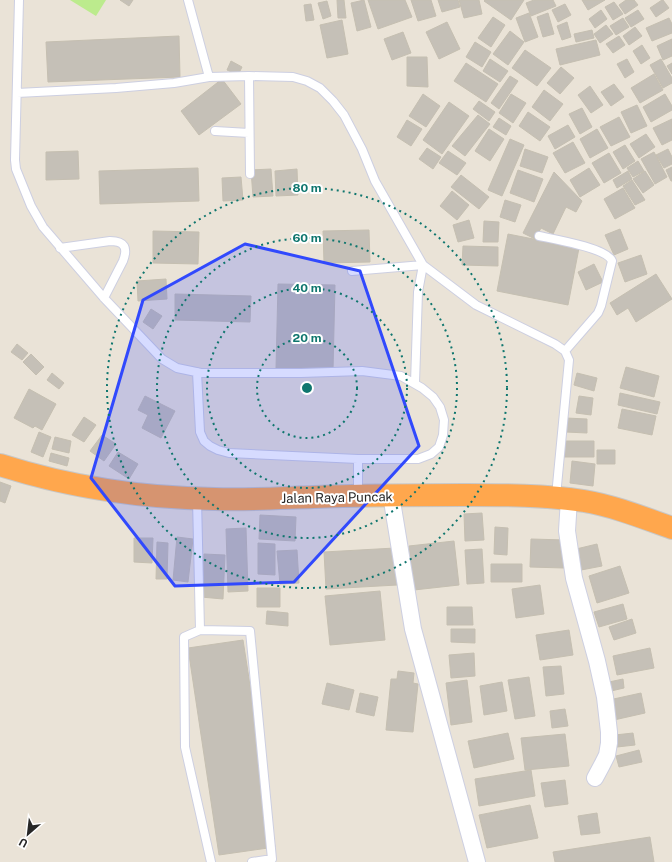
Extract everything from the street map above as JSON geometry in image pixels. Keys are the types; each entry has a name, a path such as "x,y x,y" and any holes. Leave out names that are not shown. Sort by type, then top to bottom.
{"highway":[{"name":"Jalan Raya Puncak","path":"0,465 56,480 99,488 150,495 197,499 217,500 391,495 495,495 586,501 614,508 672,528"}],"street":[{"path":"391,495 413,629 477,862"},
{"path":"563,499 574,578 597,661 609,732 607,755 595,778"}],"lane":[{"path":"19,0 16,169 28,201 43,227 104,298 162,359 177,368 197,372 239,373 362,371 381,372 401,376 415,383 433,397 440,407 444,427 439,447 436,451 418,458 358,458 229,453 214,448 204,441 200,432 197,372"},
{"path":"188,0 209,77"},
{"path":"249,76 250,174"},
{"path":"17,93 174,83 209,77 293,77 300,78 314,84 333,101 344,115 362,150 375,181 423,265 476,305 565,350 569,360 563,499"},
{"path":"215,131 249,133"},
{"path":"539,236 588,248 607,255 612,261 598,313 565,350"},
{"path":"60,248 110,241 116,241 123,245 125,249 123,261 104,298"},
{"path":"352,271 423,265"},
{"path":"415,383 418,292 423,265"},
{"path":"358,458 358,496"},
{"path":"197,499 200,630"},
{"path":"211,862 185,747 184,637 200,630 250,631 272,859 252,862"}],"highlighted area":[{"path":"245,244 360,271 419,446 294,582 175,586 91,478 143,300"}],"green space":[{"path":"70,0 106,0 96,16"}],"building":[{"path":"120,0 133,0 129,6"},
{"path":"337,0 344,0 346,18 338,18"},
{"path":"364,0 371,27 357,31 351,3"},
{"path":"368,0 405,0 412,17 378,29"},
{"path":"411,0 431,0 436,16 418,21"},
{"path":"438,0 458,0 460,7 442,12"},
{"path":"459,0 479,0 482,14 464,18"},
{"path":"524,0 511,20 484,1"},
{"path":"534,0 553,0 556,6 531,16 526,3"},
{"path":"582,0 605,0 588,10"},
{"path":"626,0 634,0 638,5 625,14 619,5"},
{"path":"662,0 669,8 656,17 650,8"},
{"path":"327,1 331,16 323,19 318,3"},
{"path":"614,2 623,14 613,20 605,7"},
{"path":"311,4 314,20 306,21 304,5"},
{"path":"565,4 571,15 558,22 552,10"},
{"path":"601,10 607,19 595,28 589,19"},
{"path":"638,10 644,19 631,27 625,18"},
{"path":"529,13 538,37 525,42 516,18"},
{"path":"548,13 554,34 543,37 537,17"},
{"path":"493,17 505,25 491,47 478,38"},
{"path":"623,18 629,27 616,35 610,26"},
{"path":"669,18 672,24 672,33 652,41 646,28"},
{"path":"342,20 348,54 327,58 320,25"},
{"path":"447,22 460,49 439,59 426,32"},
{"path":"567,22 571,37 562,40 557,26"},
{"path":"606,25 613,34 600,43 594,34"},
{"path":"635,27 642,36 629,45 623,36"},
{"path":"592,30 594,38 576,42 574,34"},
{"path":"510,31 524,42 508,65 493,54"},
{"path":"403,32 411,53 392,60 384,39"},
{"path":"179,36 180,77 48,82 46,42"},
{"path":"619,36 625,45 613,53 606,44"},
{"path":"672,39 672,56 663,60 657,46"},
{"path":"596,40 600,55 560,65 556,49"},
{"path":"475,42 491,52 482,67 466,57"},
{"path":"642,45 650,58 641,64 633,51"},
{"path":"525,50 551,68 537,86 512,68"},
{"path":"407,57 427,57 428,87 407,86"},
{"path":"490,59 508,71 500,82 483,71"},
{"path":"627,59 634,72 625,78 617,64"},
{"path":"661,59 672,78 672,83 663,88 650,65"},
{"path":"231,61 242,67 238,75 227,70"},
{"path":"466,63 498,84 486,102 454,81"},
{"path":"672,63 672,74 667,66"},
{"path":"561,67 574,78 560,94 547,83"},
{"path":"654,74 663,90 640,103 631,88"},
{"path":"510,76 518,81 499,109 491,103"},
{"path":"222,79 241,104 199,135 181,111"},
{"path":"614,84 624,97 611,106 601,92"},
{"path":"590,86 603,105 591,113 578,95"},
{"path":"544,90 563,104 550,121 532,107"},
{"path":"423,94 440,106 426,127 409,116"},
{"path":"511,94 526,103 513,123 499,113"},
{"path":"665,94 672,106 672,110 651,122 643,107"},
{"path":"479,101 495,112 489,121 473,109"},
{"path":"449,102 469,116 442,154 423,140"},
{"path":"637,105 647,126 631,133 621,112"},
{"path":"582,108 592,127 580,134 569,114"},
{"path":"528,112 550,127 540,141 519,126"},
{"path":"478,115 490,124 465,156 452,146"},
{"path":"619,117 630,137 611,146 600,127"},
{"path":"499,118 511,126 506,135 493,127"},
{"path":"672,119 672,140 662,145 653,128"},
{"path":"407,120 422,129 411,146 397,137"},
{"path":"568,125 575,137 555,149 548,136"},
{"path":"489,129 504,139 490,161 475,151"},
{"path":"597,129 608,148 590,158 580,139"},
{"path":"646,134 655,147 639,158 630,144"},
{"path":"510,139 524,145 502,196 488,190"},
{"path":"573,142 585,163 565,173 553,153"},
{"path":"625,145 635,161 623,169 613,152"},
{"path":"427,148 441,157 433,169 419,159"},
{"path":"525,149 548,157 542,173 520,166"},
{"path":"668,149 672,157 672,164 664,168 656,155"},
{"path":"78,151 79,179 46,180 46,152"},
{"path":"448,151 466,163 457,175 439,163"},
{"path":"654,152 667,177 655,184 641,159"},
{"path":"609,153 621,173 604,183 592,163"},
{"path":"638,161 644,171 633,177 627,168"},
{"path":"672,167 672,181 671,181 666,170"},
{"path":"198,168 199,201 100,204 99,171"},
{"path":"589,168 600,185 580,197 570,180"},
{"path":"271,169 273,196 253,197 251,170"},
{"path":"297,169 298,195 276,196 275,171"},
{"path":"518,170 543,179 534,202 510,193"},
{"path":"628,171 632,179 617,188 613,180"},
{"path":"645,171 654,185 643,193 633,179"},
{"path":"554,172 582,201 576,212 566,207 553,234 541,228 535,239 523,233"},
{"path":"461,175 489,197 479,209 451,187"},
{"path":"241,177 243,200 223,201 222,178"},
{"path":"632,180 645,200 635,205 623,186"},
{"path":"623,188 635,208 615,219 604,199"},
{"path":"452,191 469,205 457,220 440,206"},
{"path":"505,200 521,205 515,222 500,217"},
{"path":"469,220 474,238 458,242 453,225"},
{"path":"484,221 499,222 498,242 483,242"},
{"path":"620,229 628,249 614,255 605,235"},
{"path":"369,230 370,262 324,263 323,231"},
{"path":"153,231 199,232 198,264 153,263"},
{"path":"508,234 579,248 568,305 497,291"},
{"path":"463,246 498,247 498,266 462,265"},
{"path":"641,255 647,274 625,282 618,263"},
{"path":"594,264 603,282 586,290 578,272"},
{"path":"656,274 672,299 636,322 628,308 617,315 610,303"},
{"path":"166,279 167,299 138,301 137,281"},
{"path":"278,284 335,285 333,370 276,369"},
{"path":"175,294 251,296 250,322 175,320"},
{"path":"151,309 162,316 153,329 143,322"},
{"path":"17,344 28,353 22,360 11,352"},
{"path":"31,354 44,367 36,375 23,362"},
{"path":"626,367 659,376 654,397 620,388"},
{"path":"52,373 64,383 59,389 47,380"},
{"path":"577,373 597,378 594,391 574,385"},
{"path":"29,389 56,404 42,430 35,426 33,428 14,418"},
{"path":"620,393 660,402 657,414 618,405"},
{"path":"145,396 175,411 161,438 142,428 148,415 138,410"},
{"path":"579,396 593,398 591,415 576,413"},
{"path":"622,409 656,416 652,435 618,428"},
{"path":"84,417 96,425 84,442 72,435"},
{"path":"566,418 587,419 587,433 566,432"},
{"path":"39,432 51,437 43,457 31,452"},
{"path":"102,435 116,444 104,461 90,451"},
{"path":"55,437 71,441 69,453 52,449"},
{"path":"562,441 594,441 594,457 562,457"},
{"path":"597,450 615,450 615,464 597,464"},
{"path":"118,452 138,464 129,479 109,466"},
{"path":"51,453 69,458 67,466 49,461"},
{"path":"572,461 595,464 593,486 570,483"},
{"path":"0,482 11,486 5,503 0,501"},
{"path":"482,513 484,540 465,541 464,514"},
{"path":"260,515 296,517 295,541 259,539"},
{"path":"495,527 508,528 507,555 494,554"},
{"path":"246,528 248,591 228,592 226,529"},
{"path":"177,537 193,539 188,582 173,580"},
{"path":"134,538 153,538 152,563 134,562"},
{"path":"531,539 565,540 564,568 530,567"},
{"path":"454,541 459,585 414,590 409,546"},
{"path":"157,542 168,543 167,579 156,579"},
{"path":"258,543 275,544 275,575 258,574"},
{"path":"597,544 602,566 576,571 572,550"},
{"path":"395,548 397,585 326,589 324,552"},
{"path":"482,549 484,583 467,584 465,550"},
{"path":"297,550 299,583 280,584 277,551"},
{"path":"204,554 225,555 223,599 201,597"},
{"path":"491,564 522,564 522,582 491,582"},
{"path":"620,566 629,593 597,603 589,576"},
{"path":"540,585 544,614 516,618 512,589"},
{"path":"257,588 280,588 280,607 257,607"},
{"path":"380,591 385,640 330,645 325,596"},
{"path":"623,604 627,619 599,627 594,612"},
{"path":"447,607 472,607 473,625 447,625"},
{"path":"267,611 288,613 288,626 266,624"},
{"path":"632,619 636,633 614,640 609,627"},
{"path":"451,629 475,629 475,643 451,642"},
{"path":"569,630 573,655 540,660 536,635"},
{"path":"243,640 275,847 219,855 188,648"},
{"path":"650,648 654,668 617,675 613,656"},
{"path":"474,653 475,676 451,678 449,655"},
{"path":"561,666 564,694 546,696 543,667"},
{"path":"398,671 414,673 413,683 418,684 413,732 386,730 391,679 397,679"},
{"path":"529,677 535,716 515,719 508,680"},
{"path":"623,679 624,688 611,691 609,682"},
{"path":"467,680 472,722 451,725 446,683"},
{"path":"502,682 507,711 484,715 480,686"},
{"path":"327,683 354,690 349,710 322,704"},
{"path":"360,693 378,697 374,716 356,712"},
{"path":"641,693 645,713 614,720 609,700"},
{"path":"565,709 568,726 552,728 550,711"},
{"path":"508,733 514,759 474,768 468,741"},
{"path":"633,733 635,745 617,747 615,735"},
{"path":"565,734 569,766 525,770 521,738"},
{"path":"639,750 642,762 619,767 616,756"},
{"path":"531,770 535,796 479,806 475,779"},
{"path":"565,780 568,804 545,807 541,783"},
{"path":"530,805 538,838 487,848 479,815"},
{"path":"597,813 600,833 581,835 578,816"},
{"path":"650,837 654,862 555,862 553,852"}]}
